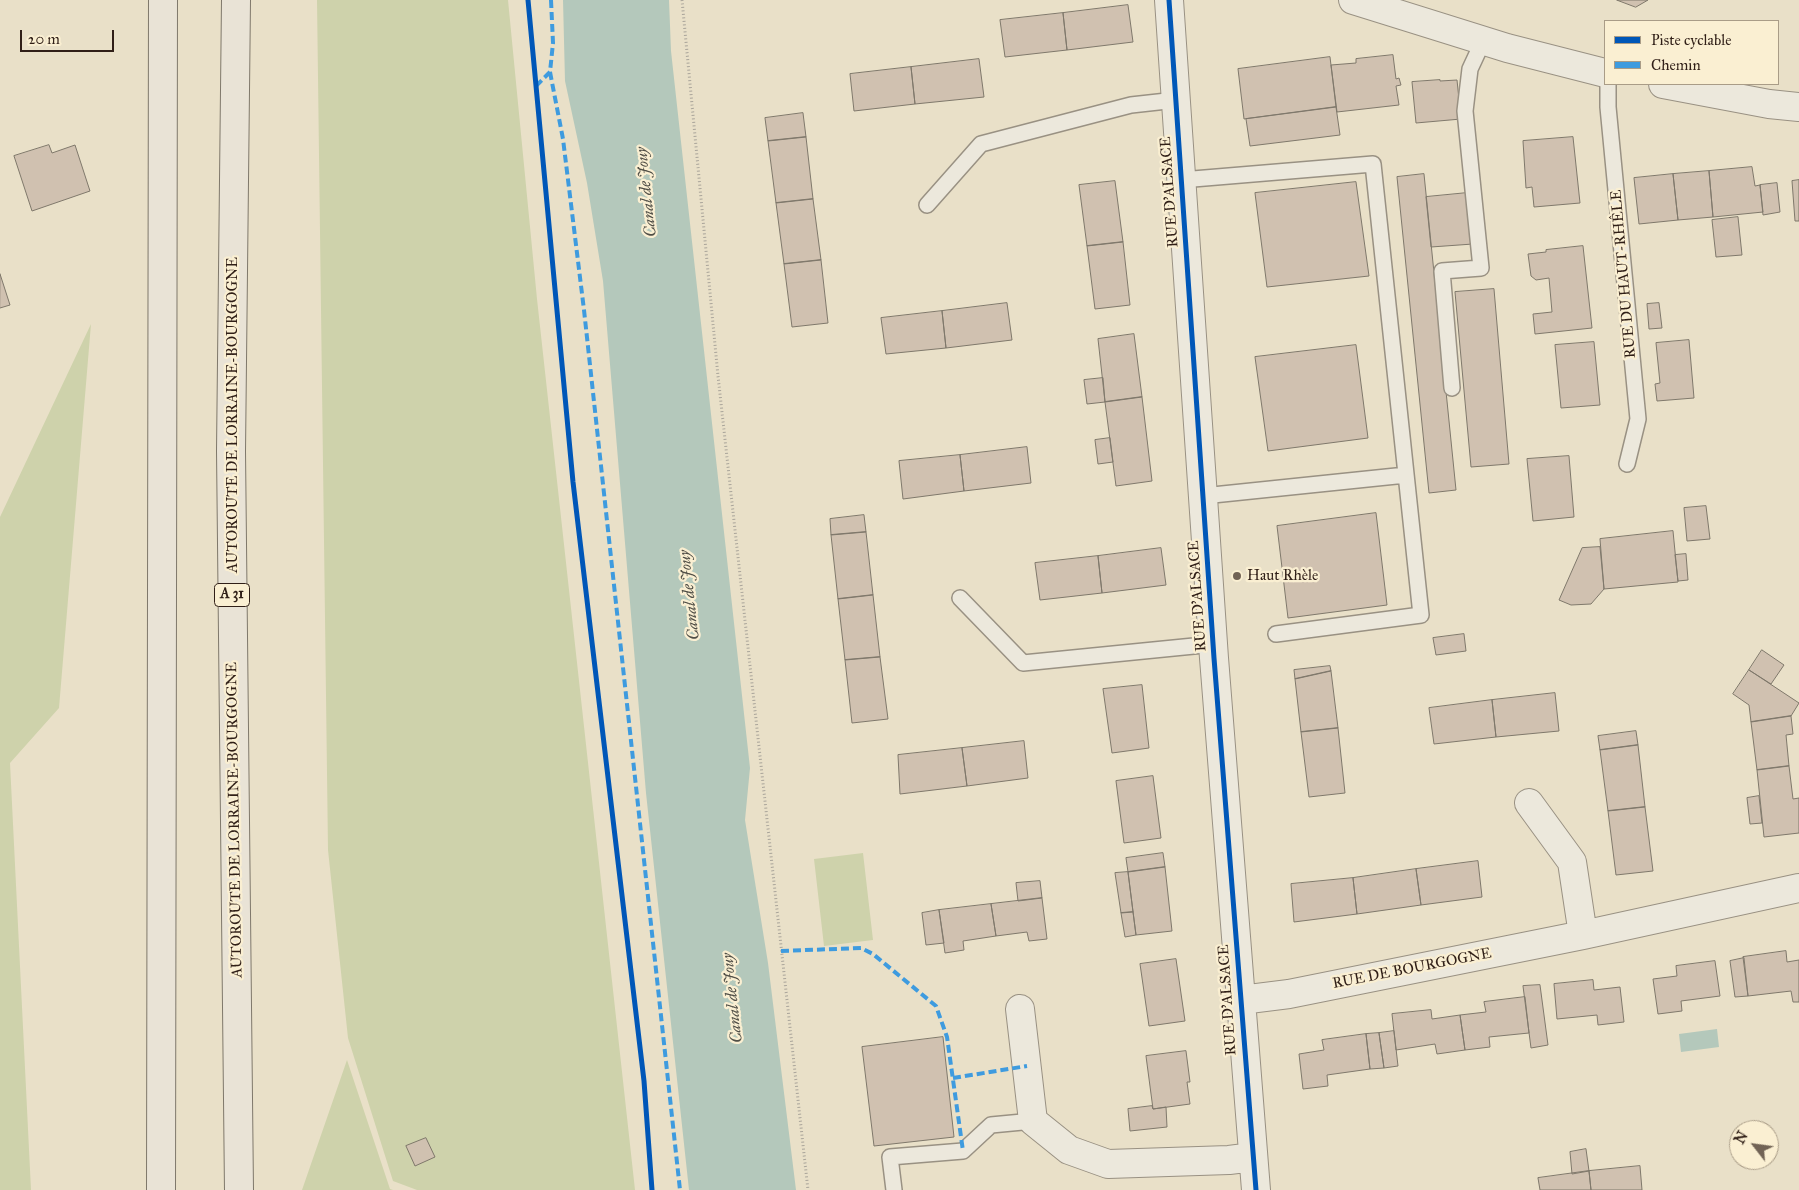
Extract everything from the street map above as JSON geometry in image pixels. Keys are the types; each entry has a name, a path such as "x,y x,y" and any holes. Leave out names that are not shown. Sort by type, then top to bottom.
{"highway":[{"path":"161,1190 163,0"},
{"name":"AUTOROUTE DE LORRAINE-BOURGOGNE","path":"236,0 231,461 239,1190"}],"street":[{"name":"RUE D'ALSACE","path":"1169,0 1203,496 1256,1190"},
{"path":"1353,0 1483,41 1604,72"},
{"path":"1668,85 1769,104 1799,107"},
{"path":"1529,803 1572,862 1583,935"},
{"name":"RUE DE BOURGOGNE","path":"1241,1000 1299,992 1583,935 1799,888"},
{"path":"1020,1009 1033,1121 1069,1150 1108,1164 1229,1160 1253,1157"}],"lane":[{"path":"1452,388 1442,271 1481,268 1465,111 1470,69 1483,41"},
{"name":"RUE DU HAUT-RHÊLE","path":"1608,85 1608,107 1638,419 1628,464"},
{"path":"927,205 981,144 1131,105 1176,100"},
{"path":"1181,180 1373,164 1421,616 1276,634"},
{"path":"1203,496 1406,475"},
{"name":"RUE D'ALSACE","path":"960,598 1023,663 1214,644"},
{"path":"894,1190 890,1157 963,1151 991,1125 1033,1121"}],"path":[{"path":"682,0 718,376 808,1190"}],"green space":[{"path":"317,0 508,0 537,299 635,1190 417,1190 393,1181 348,1038 328,850"},
{"path":"91,324 59,708 10,763 31,1190 0,1190 0,517"},
{"path":"863,853 873,940 824,946 814,859"},
{"path":"347,1060 390,1189 393,1190 302,1190"}],"water":[{"name":"Canal de Jouy","path":"563,0 669,0 671,51 750,768 745,820 768,963 796,1190 689,1190 646,793 603,281 587,183 565,81"},
{"path":"1717,1029 1719,1047 1681,1052 1679,1034"}],"building":[{"path":"1617,0 1648,0 1636,7"},
{"path":"1128,5 1133,42 1067,50 1063,13"},
{"path":"1063,13 1067,50 1005,57 1000,20"},
{"path":"1393,55 1396,79 1399,78 1401,85 1396,86 1399,105 1337,112 1331,65 1356,63 1356,59"},
{"path":"1330,57 1336,107 1244,119 1238,69"},
{"path":"979,59 984,97 915,104 911,67"},
{"path":"911,67 915,104 854,111 850,74"},
{"path":"1457,80 1461,119 1416,123 1412,82"},
{"path":"1336,107 1340,135 1250,146 1246,119"},
{"path":"803,113 806,137 768,141 765,118"},
{"path":"806,137 813,199 776,203 768,141"},
{"path":"1573,137 1580,203 1534,207 1532,187 1526,188 1523,141"},
{"path":"49,145 52,153 75,145 90,191 32,211 14,156"},
{"path":"1752,167 1755,186 1760,185 1763,212 1713,217 1709,171"},
{"path":"1709,171 1713,217 1678,220 1673,174"},
{"path":"1424,174 1456,490 1429,493 1397,177"},
{"path":"1673,174 1678,220 1639,224 1634,178"},
{"path":"1799,180 1799,221 1795,221 1792,181"},
{"path":"1115,181 1123,242 1087,246 1079,185"},
{"path":"1356,182 1369,276 1267,287 1255,193"},
{"path":"1777,183 1780,212 1763,215 1760,185"},
{"path":"1467,193 1473,244 1431,247 1426,197"},
{"path":"813,199 821,260 784,264 776,203"},
{"path":"1738,217 1742,255 1716,257 1712,220"},
{"path":"1123,242 1130,305 1095,309 1087,246"},
{"path":"1583,246 1592,328 1535,334 1533,314 1552,312 1549,278 1536,280 1531,276 1528,254"},
{"path":"821,260 828,323 792,327 784,264"},
{"path":"0,274 10,305 0,308"},
{"path":"1494,289 1509,464 1471,467 1455,292"},
{"path":"1007,303 1012,340 946,348 942,311"},
{"path":"1659,303 1662,328 1649,329 1647,304"},
{"path":"942,311 946,348 886,354 881,318"},
{"path":"1134,334 1142,397 1105,402 1098,339"},
{"path":"1689,340 1694,398 1657,401 1655,384 1660,383 1656,343"},
{"path":"1594,342 1600,405 1561,408 1555,345"},
{"path":"1356,345 1368,438 1268,451 1255,357"},
{"path":"1103,378 1105,402 1087,404 1084,380"},
{"path":"1142,397 1152,481 1116,486 1105,402"},
{"path":"1110,438 1113,462 1098,464 1095,440"},
{"path":"1027,447 1031,483 964,491 960,455"},
{"path":"960,455 964,491 903,499 899,461"},
{"path":"1569,456 1574,517 1533,521 1527,459"},
{"path":"1706,506 1710,539 1687,541 1684,508"},
{"path":"1376,513 1387,605 1288,618 1277,526"},
{"path":"864,515 866,532 831,535 830,519"},
{"path":"1673,531 1678,582 1604,589 1600,539"},
{"path":"866,532 873,595 838,599 831,535"},
{"path":"1600,547 1604,589 1591,604 1571,605 1559,600 1582,548"},
{"path":"1161,548 1166,585 1102,593 1098,556"},
{"path":"1686,554 1688,580 1678,581 1675,555"},
{"path":"1098,556 1102,593 1040,600 1035,563"},
{"path":"873,595 880,657 845,660 838,599"},
{"path":"1464,634 1466,651 1436,655 1433,638"},
{"path":"1762,650 1784,665 1771,684 1749,670"},
{"path":"880,657 888,719 852,723 845,660"},
{"path":"1330,666 1331,671 1295,679 1294,670"},
{"path":"1749,670 1799,703 1791,716 1751,722 1749,705 1733,694"},
{"path":"1331,671 1338,728 1301,732 1295,679"},
{"path":"1142,685 1149,748 1112,753 1103,689"},
{"path":"1555,693 1559,731 1496,737 1492,700"},
{"path":"1492,700 1496,737 1434,744 1429,708"},
{"path":"1791,716 1793,734 1786,735 1789,766 1757,770 1751,722"},
{"path":"1338,728 1345,793 1309,797 1301,732"},
{"path":"1636,731 1638,745 1600,750 1598,736"},
{"path":"1024,741 1028,778 967,786 962,748"},
{"path":"1638,745 1645,807 1608,811 1600,750"},
{"path":"962,748 967,786 900,794 898,755"},
{"path":"1789,766 1793,799 1799,798 1799,833 1764,837 1757,770"},
{"path":"1153,776 1161,838 1124,843 1116,781"},
{"path":"1759,796 1762,823 1750,824 1747,798"},
{"path":"1645,807 1653,871 1616,875 1608,811"},
{"path":"1163,853 1165,867 1128,872 1126,858"},
{"path":"1478,861 1482,897 1421,905 1416,869"},
{"path":"1165,867 1172,931 1136,935 1128,872"},
{"path":"1416,869 1421,905 1357,914 1353,878"},
{"path":"1128,872 1133,912 1121,913 1115,873"},
{"path":"1353,878 1357,914 1294,922 1291,884"},
{"path":"1040,881 1042,898 1018,901 1016,883"},
{"path":"1042,898 1047,939 1029,941 1027,932 996,936 991,904"},
{"path":"991,904 996,936 963,941 964,950 945,953 939,910"},
{"path":"939,910 944,943 926,945 922,913"},
{"path":"1133,912 1136,935 1125,937 1121,913"},
{"path":"1786,951 1787,962 1799,960 1799,1002 1793,1002 1791,991 1748,996 1743,957"},
{"path":"1744,958 1748,996 1735,997 1730,961"},
{"path":"1176,959 1185,1021 1149,1026 1140,964"},
{"path":"1715,961 1720,996 1681,1001 1682,1011 1658,1014 1653,979 1677,976 1676,966"},
{"path":"1593,980 1594,990 1620,987 1624,1022 1598,1025 1597,1015 1557,1019 1554,984"},
{"path":"1540,985 1548,1045 1531,1048 1523,986"},
{"path":"1525,997 1529,1033 1489,1037 1490,1047 1465,1050 1460,1015 1486,1012 1484,1002"},
{"path":"1431,1010 1432,1019 1460,1015 1465,1050 1437,1054 1435,1044 1396,1050 1392,1014"},
{"path":"1394,1031 1398,1066 1384,1068 1379,1033"},
{"path":"1379,1033 1384,1068 1370,1069 1366,1034"},
{"path":"1366,1034 1370,1069 1327,1075 1328,1086 1303,1089 1299,1054 1324,1050 1322,1040"},
{"path":"943,1037 954,1137 874,1146 862,1047"},
{"path":"1186,1051 1190,1082 1187,1082 1190,1104 1153,1109 1146,1056"},
{"path":"1152,1106 1153,1109 1166,1107 1167,1127 1130,1131 1128,1109"},
{"path":"426,1138 435,1157 415,1166 406,1146"},
{"path":"1586,1149 1589,1171 1572,1174 1570,1152"},
{"path":"1640,1166 1642,1190 1591,1190 1589,1171"},
{"path":"1589,1171 1591,1190 1540,1190 1538,1178"}],"marked path":[{"path":"536,86 550,72 553,43 551,0"},
{"path":"550,72 563,139 584,310 680,1190"},
{"path":"781,951 861,948 873,954 936,1006 947,1037 963,1151"},
{"path":"953,1078 1027,1066"}],"cycle path":[{"path":"528,0 573,482 644,1081 652,1190"},
{"path":"1169,0 1214,658 1256,1190"}],"place":[{"name":"Haut Rhèle","path":"1237,576"}]}
